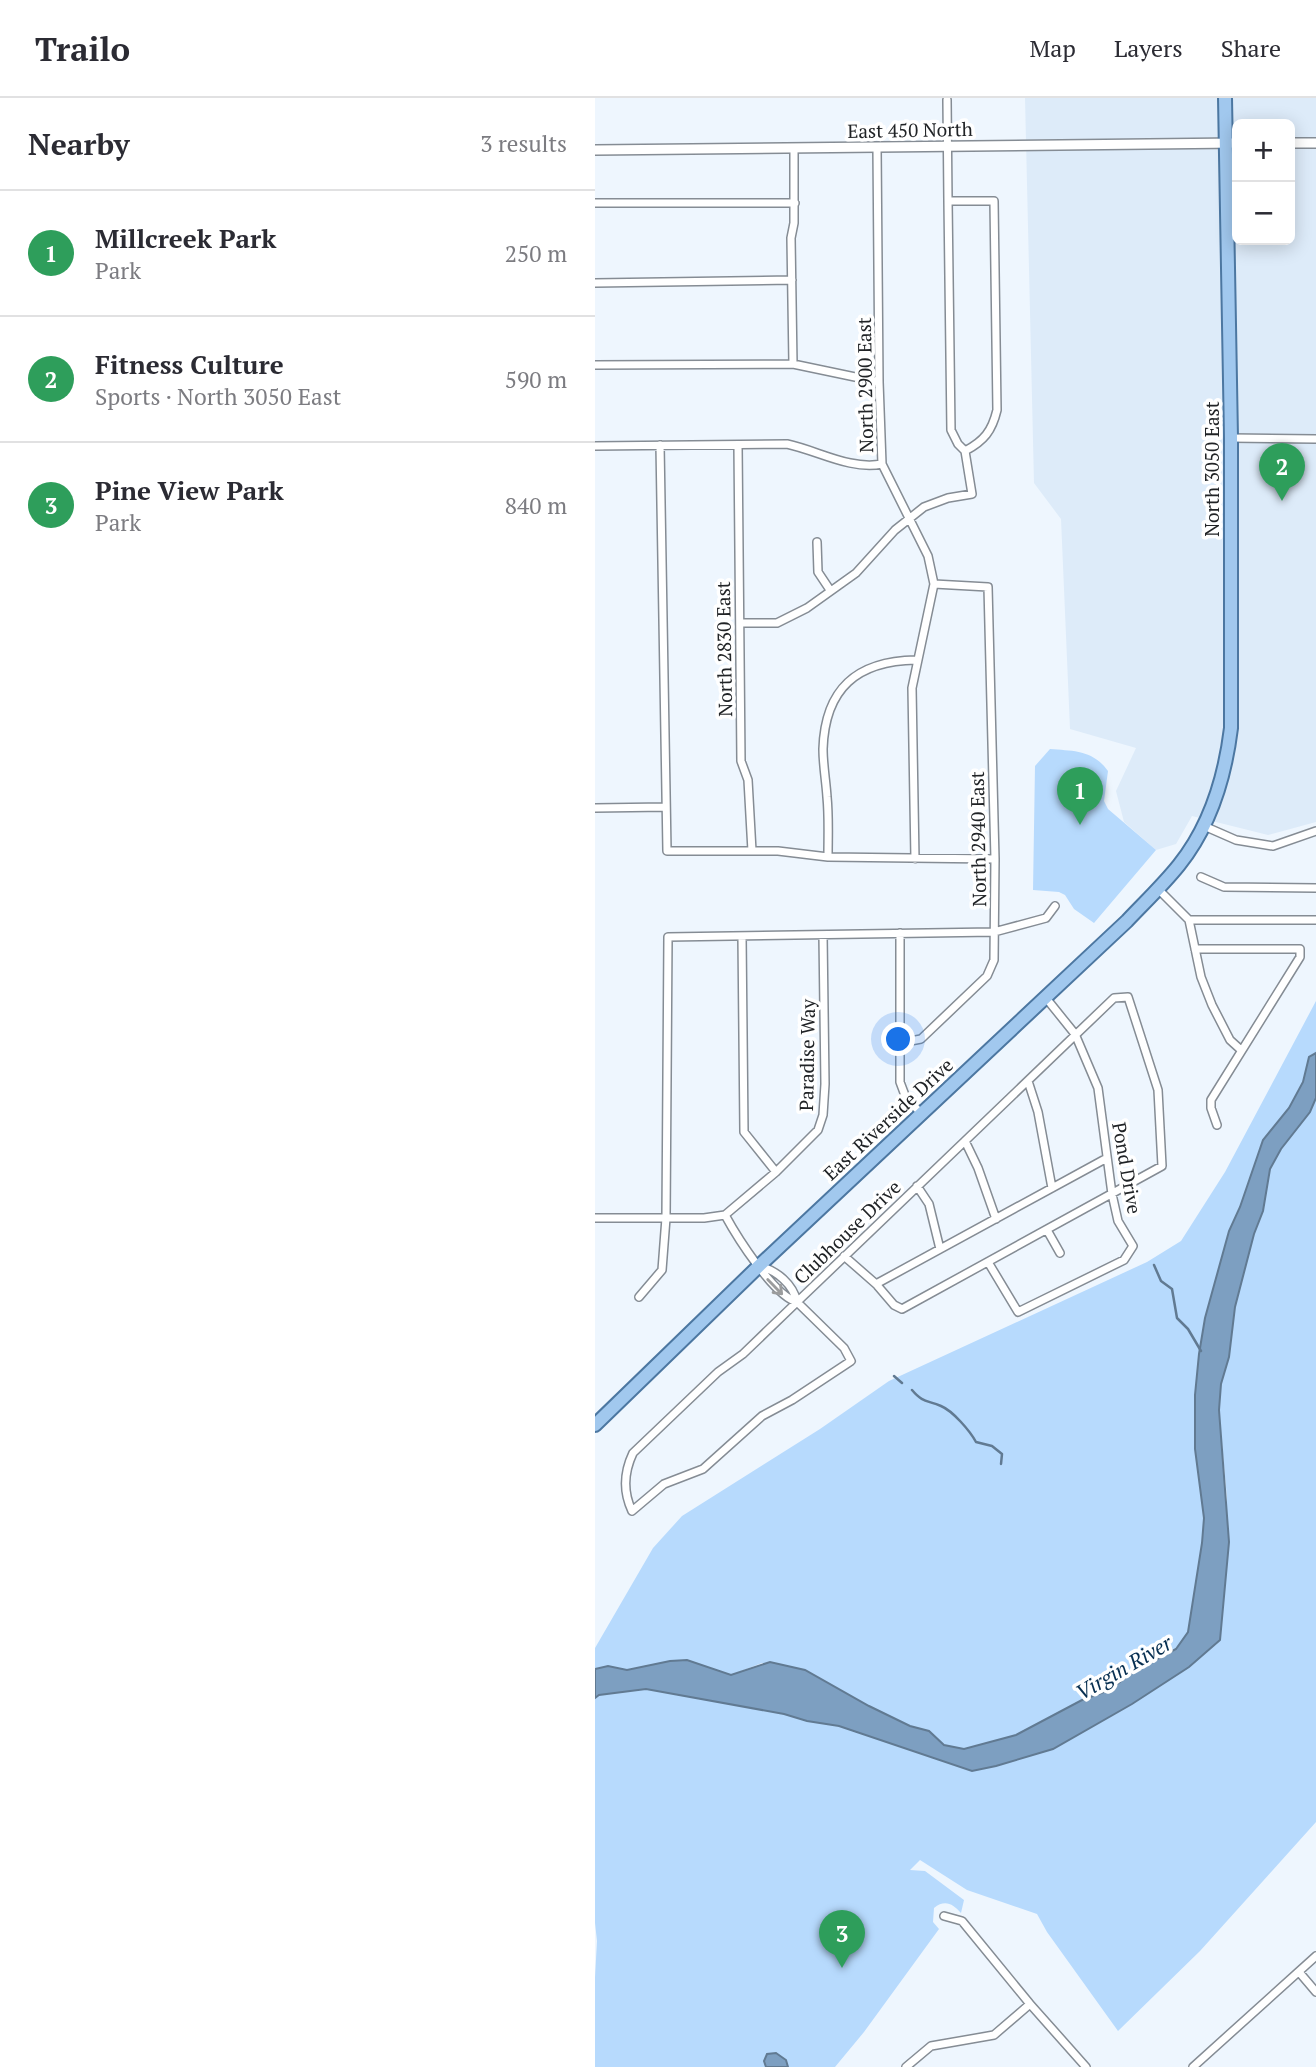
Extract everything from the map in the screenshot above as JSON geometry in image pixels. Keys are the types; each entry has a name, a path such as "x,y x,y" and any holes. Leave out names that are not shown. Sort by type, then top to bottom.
{"main road":[{"name":"North 3050 East","path":"1201,830 1217,797 1231,728 1232,143 1225,98"},
{"name":"East Riverside Drive","path":"595,1425 760,1265 1127,921 1180,864 1201,830"}],"street":[{"path":"740,623 777,622 807,608 856,573 895,530 925,507 948,498 972,494 965,451 951,430 947,100"},
{"name":"East 450 North","path":"595,150 1232,143"},
{"path":"1295,143 1316,143"},
{"name":"North 2900 East","path":"877,148 882,464 928,556 934,584 912,688 915,859"},
{"path":"793,364 791,238 795,223 795,149"},
{"path":"948,201 994,201 996,410 994,424 987,435 979,444 965,451"},
{"path":"595,203 795,203"},
{"path":"595,284 792,280"},
{"path":"595,365 793,364 879,382"},
{"path":"1231,438 1316,439"},
{"path":"595,446 787,444 848,463 868,466 882,464"},
{"path":"660,445 667,851 778,851 828,857 995,859"},
{"name":"North 2830 East","path":"738,445 741,761 748,780 751,851"},
{"path":"817,542 818,572 830,590"},
{"name":"North 2940 East","path":"900,1043 921,1039 987,976 994,960 995,859 988,587 934,584"},
{"path":"828,857 828,799 823,752 824,731 830,710 840,691 867,669 894,660 916,660"},
{"path":"595,807 666,807"},
{"path":"1201,830 1236,840 1273,846 1316,831"},
{"path":"1201,877 1224,887 1316,888"},
{"path":"1157,889 1189,920 1201,977 1212,1005 1230,1040 1241,1050"},
{"path":"639,1297 662,1270 666,1218 668,937 994,932 1046,918 1055,906"},
{"path":"1189,920 1316,920"},
{"path":"900,933 901,1082 907,1098 922,1114"},
{"name":"Paradise Way","path":"725,1215 776,1172 818,1130 823,1115 824,935"},
{"path":"742,936 744,1132 776,1172"},
{"path":"1195,949 1300,949 1300,957 1212,1100 1211,1108 1217,1125"},
{"name":"Clubhouse Drive","path":"797,1303 844,1348 851,1361 792,1400 762,1416 703,1469 664,1484 632,1511 626,1499 626,1467 633,1453 718,1372 743,1354 797,1303 1114,998 1128,997 1158,1090 1162,1166 1112,1194"},
{"name":"Pond Drive","path":"988,1262 1018,1312 1124,1260 1133,1246 1118,1221 1112,1194 1098,1087 1076,1034 1046,998"},
{"path":"1028,1081 1038,1112 1052,1188"},
{"path":"965,1141 978,1168 996,1219"},
{"path":"877,1284 1107,1157"},
{"path":"917,1186 929,1204 940,1249"},
{"path":"844,1256 877,1284 894,1306 902,1309 1112,1194"},
{"path":"595,1218 725,1215 737,1238 760,1265 765,1277 788,1300 797,1303"},
{"path":"1047,1230 1060,1253"},
{"path":"944,1916 962,1921 1086,2067"},
{"path":"1193,2067 1316,1956"},
{"path":"1299,1972 1316,1992"},
{"path":"906,2067 932,2046 994,2035 1030,2004"}],"shaded area":[{"path":"1025,98 1316,98 1316,822 1268,835 1192,816 1176,844 1156,850 1124,822 1116,791 1136,748 1070,729 1061,519 1034,483"},
{"path":"1050,749 1089,755 1102,764 1108,771 1104,801 1108,809 1156,850 1094,923 1074,909 1065,895 1033,890 1035,766"},
{"path":"1316,1001 1316,1053 1309,1058 1303,1082 1289,1108 1263,1140 1229,1231 1205,1318 1195,1395 1195,1449 1204,1518 1202,1543 1188,1632 1176,1649 1133,1672 1109,1690 1082,1700 1016,1735 964,1749 944,1745 929,1731 910,1726 869,1706 805,1670 762,1663 731,1675 687,1660 627,1670 611,1667 614,1693 646,1689 784,1714 839,1726 972,1771 1132,1704 1189,1666 1220,1639 1227,1498 1219,1410 1235,1307 1254,1234 1263,1211 1270,1169 1281,1149 1310,1112 1316,1098 1316,1822 1200,1951 1118,2031 1037,1914 967,1890 920,1860 910,1870 925,1871 964,1900 961,1913 949,1904 934,1908 933,1922 939,1929 835,2067 595,2067 595,1648 653,1548 682,1516 820,1429 889,1381 1147,1262 1181,1241 1225,1172"},
{"path":"1316,1053 1316,1098 1310,1112 1281,1149 1270,1169 1263,1211 1254,1234 1235,1307 1229,1357 1221,1384 1219,1410 1229,1542 1220,1640 1189,1667 1132,1704 1053,1749 972,1771 839,1726 784,1714 646,1689 599,1695 595,1698 595,1669 608,1666 627,1670 687,1660 731,1675 770,1662 805,1670 869,1706 910,1726 929,1731 944,1745 964,1749 1016,1735 1082,1700 1109,1690 1133,1672 1176,1649 1188,1632 1202,1543 1204,1518 1195,1449 1195,1395 1205,1318 1229,1231 1263,1140 1289,1108 1303,1082 1309,1057"},
{"path":"776,2053 786,2060 788,2067 766,2067 764,2061 767,2054"}],"waterway":[{"path":"1154,1265 1161,1281 1172,1289 1177,1318 1188,1329 1201,1351"},
{"path":"894,1376 902,1383"},
{"path":"912,1390 922,1399 951,1412 976,1442 992,1446 1002,1454 1001,1464"}],"place":[{"name":"Fitness Culture","path":"1282,501"},
{"name":"Millcreek Park","path":"1080,825"},
{"name":"Pine View Park","path":"842,1968"}],"water label":[{"name":"Virgin River","path":"1124,1668"}]}
